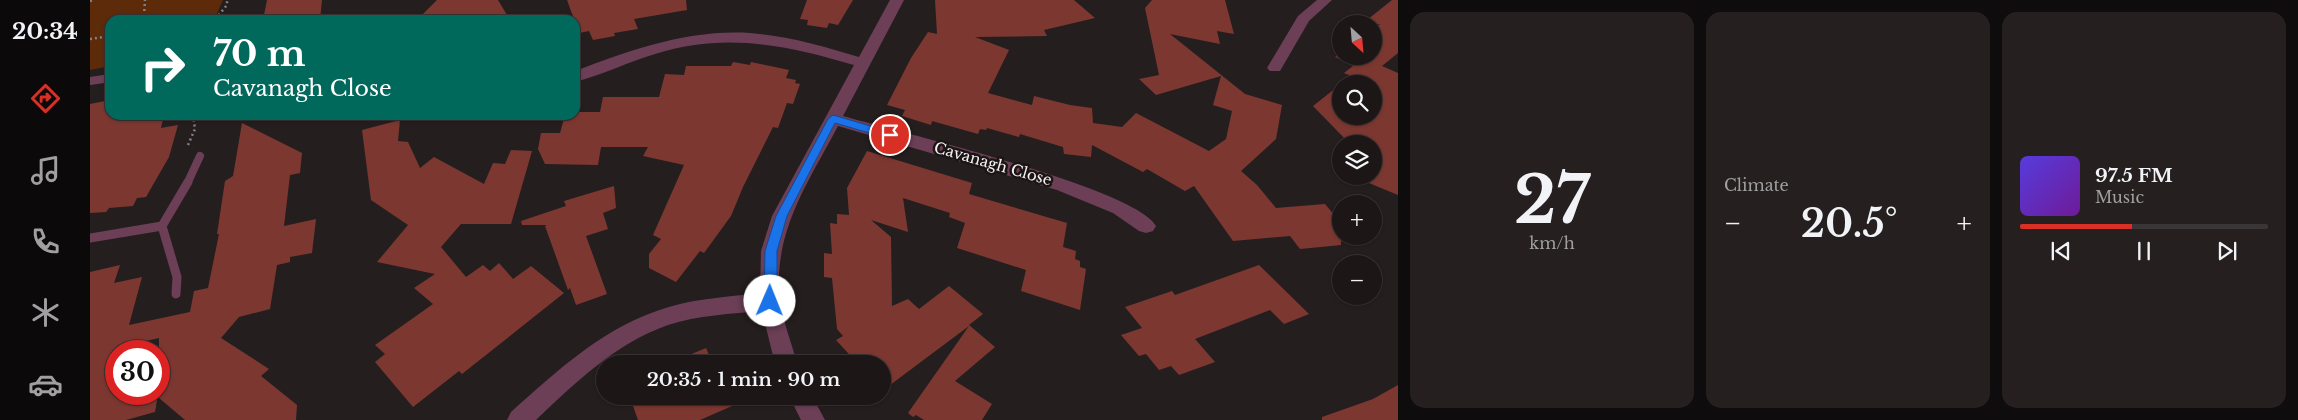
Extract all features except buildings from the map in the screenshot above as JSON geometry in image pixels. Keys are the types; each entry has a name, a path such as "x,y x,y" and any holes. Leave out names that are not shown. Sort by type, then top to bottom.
{"street":[{"path":"784,355 770,301 771,251 781,216 897,0"},
{"path":"1275,68 1303,19 1325,0"},
{"path":"580,75 641,51 709,36 747,37 781,41 864,63"},
{"name":"Cavanagh Close","path":"833,119 1063,185 1120,208 1146,226"},
{"path":"519,420 574,370 632,332 666,317 694,310 770,301"},
{"path":"804,405 813,420"}],"lane":[{"path":"90,81 105,79"},
{"path":"176,294 177,277 162,226 187,184 200,156"},
{"path":"90,238 162,226"}],"path":[{"path":"90,1 94,0"},
{"path":"144,15 145,0"},
{"path":"219,15 227,5 227,0"},
{"path":"90,39 105,37"},
{"path":"194,120 195,129 188,146 200,156"}],"shaded area":[{"path":"90,0 223,0 216,15 105,15 105,67 90,70"}],"route":[{"path":"770,301 771,251 781,216 833,119 890,135"}]}
